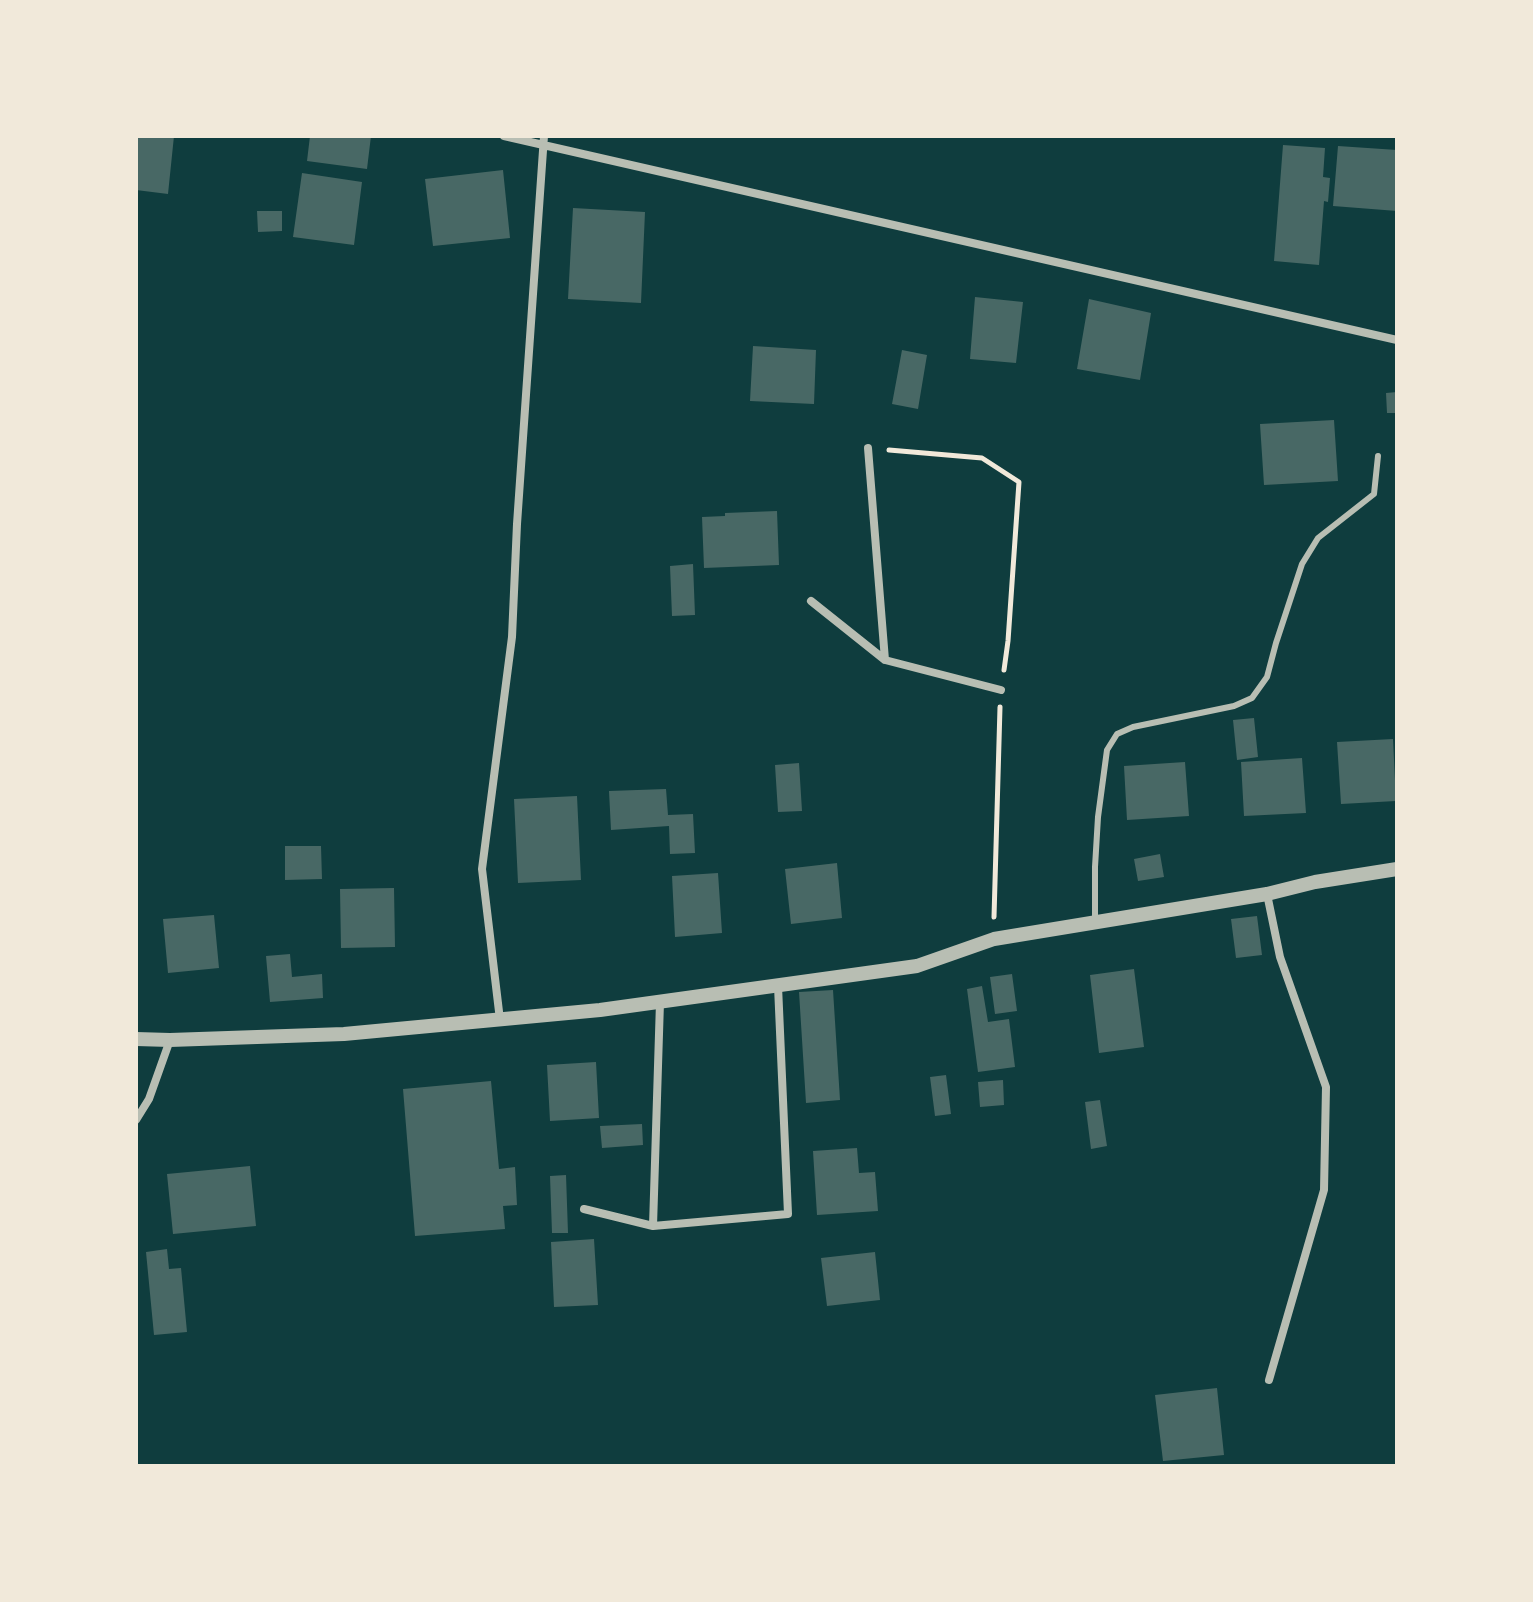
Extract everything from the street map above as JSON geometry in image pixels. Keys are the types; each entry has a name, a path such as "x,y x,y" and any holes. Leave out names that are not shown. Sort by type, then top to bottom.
{"street":[{"path":"504,136 543,140 1397,340"},
{"path":"500,1020 482,869 512,637 543,140"},
{"path":"868,448 885,660"},
{"path":"811,601 885,660 1001,690"},
{"path":"136,1039 344,1034 660,1002 917,966 994,939 1397,869"},
{"path":"1267,894 1280,957 1326,1087 1324,1190 1269,1380"},
{"path":"584,1209 653,1226 788,1214 778,986"},
{"path":"653,1226 660,1002"},
{"path":"136,1120 149,1099 170,1040"}],"lane":[{"path":"1095,922 1098,817 1107,750 1117,734 1133,727 1234,706 1252,698 1267,677 1302,564 1318,538 1374,494 1378,456"}],"path":[{"path":"868,448 982,458 1019,482 1008,641 1001,690 994,939"}],"building":[{"path":"136,136 174,136 168,194 136,190"},
{"path":"310,136 371,136 367,169 307,161"},
{"path":"1283,145 1325,148 1323,177 1330,178 1328,202 1324,201 1319,265 1274,261"},
{"path":"1338,146 1397,150 1397,211 1333,206"},
{"path":"503,170 510,238 433,246 425,179"},
{"path":"302,173 362,182 354,245 293,237"},
{"path":"573,208 645,212 641,303 568,299"},
{"path":"257,211 282,211 282,231 258,232"},
{"path":"975,297 1023,302 1016,363 970,359"},
{"path":"1089,299 1151,313 1140,380 1077,369"},
{"path":"753,346 816,350 814,404 750,401"},
{"path":"902,350 927,355 918,409 892,404"},
{"path":"1397,392 1397,413 1387,413 1386,393"},
{"path":"1334,420 1338,481 1264,485 1260,424"},
{"path":"777,511 779,565 704,568 702,517"},
{"path":"693,564 695,615 672,616 670,566"},
{"path":"1254,718 1258,757 1237,760 1233,720"},
{"path":"1393,739 1396,801 1341,804 1337,742"},
{"path":"1302,758 1306,813 1244,816 1241,762"},
{"path":"1185,762 1189,816 1127,820 1124,766"},
{"path":"799,763 802,811 778,812 775,765"},
{"path":"666,789 668,815 693,814 695,853 670,854 669,826 611,830 609,791"},
{"path":"577,796 581,880 518,883 514,799"},
{"path":"285,846 321,846 322,879 285,880"},
{"path":"1160,854 1164,877 1138,881 1134,859"},
{"path":"837,863 842,918 791,924 785,869"},
{"path":"718,873 722,933 675,937 672,876"},
{"path":"394,888 395,947 341,948 340,889"},
{"path":"214,915 219,968 168,973 163,919"},
{"path":"1257,916 1262,955 1236,958 1231,919"},
{"path":"290,954 292,977 322,974 323,998 270,1002 266,956"},
{"path":"1134,969 1144,1047 1099,1053 1090,975"},
{"path":"1012,974 1017,1011 995,1014 990,977"},
{"path":"982,986 988,1022 1009,1019 1015,1067 978,1072 967,989"},
{"path":"833,990 840,1100 806,1103 799,992"},
{"path":"596,1062 599,1118 550,1121 547,1065"},
{"path":"946,1075 951,1114 935,1116 930,1077"},
{"path":"1003,1080 1004,1105 980,1107 978,1082"},
{"path":"491,1081 499,1169 515,1167 517,1205 503,1206 505,1229 415,1236 403,1089"},
{"path":"1100,1100 1107,1146 1091,1149 1085,1102"},
{"path":"642,1124 643,1145 602,1148 600,1126"},
{"path":"857,1148 859,1173 875,1172 878,1211 817,1215 813,1151"},
{"path":"250,1166 256,1226 173,1234 167,1174"},
{"path":"566,1175 568,1233 552,1233 550,1176"},
{"path":"594,1239 598,1305 554,1307 551,1242"},
{"path":"167,1249 169,1269 181,1268 187,1332 154,1335 146,1252"},
{"path":"875,1252 880,1300 827,1306 821,1258"},
{"path":"1217,1388 1224,1455 1163,1461 1155,1395"}]}
